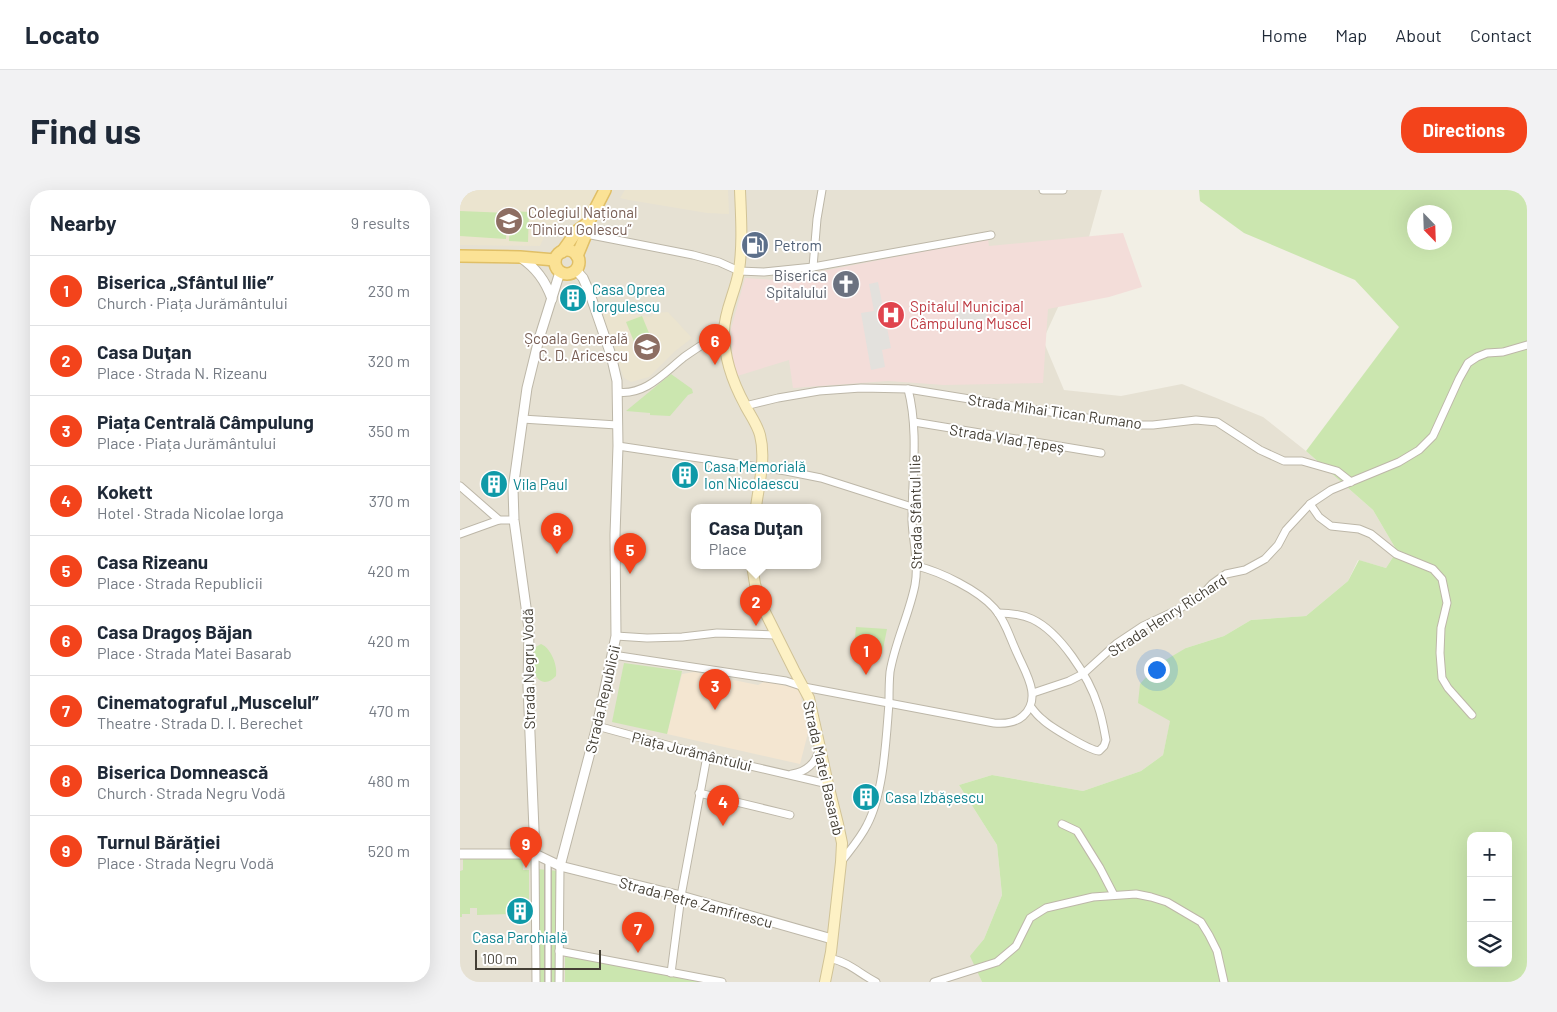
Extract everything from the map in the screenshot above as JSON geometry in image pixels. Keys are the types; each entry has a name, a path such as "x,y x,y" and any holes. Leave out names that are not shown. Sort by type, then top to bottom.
{"main road":[{"path":"587,228 576,231 558,256 556,268 560,272 567,274 576,270 577,256 587,228 605,190"},
{"path":"740,190 742,232 739,271 724,332 727,359 735,387 753,418 760,436 762,466 756,504"},
{"path":"460,256 558,256 568,251 577,256"},
{"name":"Strada Matei Basarab","path":"753,569 761,604 809,698 842,843 830,958 825,982"}],"street":[{"path":"813,267 817,219 822,190"},
{"path":"1043,190 1062,190"},
{"path":"587,228 719,262 739,271 764,272 813,267 991,235"},
{"path":"520,257 541,275 552,299"},
{"name":"Strada Republicii","path":"559,982 560,866 597,726 616,636 615,535 618,392 612,355 588,288 576,270"},
{"name":"Strada Negru Vodă","path":"536,982 535,854 528,686 530,629 513,502 522,420 532,364 560,272"},
{"path":"618,392 630,392 644,388 685,357 724,332"},
{"name":"Strada Henry Richard","path":"1033,693 1069,681 1083,674 1116,644 1143,626 1177,610 1202,594 1226,574 1245,570 1265,559 1278,545 1286,530 1310,504 1332,490 1399,462 1419,450 1433,436 1468,363 1476,357 1487,353 1503,352 1527,345"},
{"name":"Strada Mihai Tican Rumano","path":"745,406 819,391 861,388 908,389 1130,425 1153,425 1196,420 1217,422 1260,450 1284,461 1302,461 1337,471 1351,482"},
{"name":"Strada Sfântul Ilie","path":"841,862 860,839 875,805 880,781 889,703 890,674 895,649 911,601 917,566 912,507 914,422 908,389"},
{"path":"522,420 617,425"},
{"name":"Strada Vlad Țepeș","path":"914,422 1101,453"},
{"path":"618,446 762,466 821,478 912,507"},
{"path":"460,486 499,520"},
{"path":"1310,504 1320,517 1331,526 1359,529 1371,534 1396,554 1433,569 1442,579 1447,603 1441,628 1442,678 1448,688 1472,715"},
{"path":"460,534 499,520 514,520"},
{"path":"613,655 747,674 786,681 804,687 994,723 1005,724 1020,718 1033,702 1033,693 998,612 986,600 944,575 917,566"},
{"path":"998,612 1020,614 1032,619 1043,626 1065,648 1083,674 1098,705 1106,740 1104,746 1099,751 1088,747 1048,725 1030,707"},
{"path":"616,636 647,638 682,637 718,633 776,635"},
{"name":"Piața Jurământului","path":"597,726 707,756 828,784"},
{"path":"787,775 799,773 809,767 818,755 820,747"},
{"path":"671,973 680,896 707,756"},
{"path":"699,793 790,815"},
{"path":"1062,824 1077,832 1100,868 1114,896"},
{"path":"460,854 535,854"},
{"name":"Strada Petre Zamfirescu","path":"535,854 560,866 680,896 832,939"},
{"path":"548,860 548,982"},
{"path":"934,982 998,962 1016,946 1030,918 1046,908 1093,897 1136,894 1151,896 1167,902 1200,922 1209,934 1217,951 1224,982"},
{"path":"559,951 722,982"},
{"path":"830,958 852,966 876,982"}],"shaded area":[{"path":"460,190 1102,190 1087,244 1043,340 1064,390 1121,396 1182,384 1263,417 1306,451 1373,510 1397,551 1386,568 1358,560 1348,581 1306,616 1251,620 1224,636 1186,648 1163,755 1141,771 1083,791 992,775 959,785 997,845 1002,895 984,939 971,956 982,982 460,982"},
{"name":"Colegiul Național ”Dinicu Golescu”","path":"460,190 601,190 582,225 566,218 549,226 540,246 460,245"},
{"path":"625,190 728,190 729,214 707,213 620,198"},
{"name":"Spitalul Municipal Câmpulung Muscel","path":"1123,233 1142,287 1109,297 1048,309 1043,383 944,385 888,381 793,388 789,360 734,377 731,329 745,278 776,280 988,239 989,246"},
{"path":"878,282 891,348 882,350 885,367 871,370 861,313 874,311 869,284"},
{"path":"986,306 987,321 956,323 955,308"},
{"name":"Școala Generală C. D. Aricescu","path":"599,311 650,317 655,313 668,312 692,338 674,352 649,377 631,382 624,378"},
{"path":"694,672 758,685 766,681 795,688 800,692 808,733 800,764 667,734 682,674"}],"green space":[{"path":"1199,190 1527,190 1527,982 982,982 970,956 984,939 1002,895 997,845 959,785 992,775 1083,791 1141,771 1163,755 1170,721 1138,703 1140,684 1157,665 1186,648 1224,636 1251,620 1306,616 1348,581 1359,560 1386,568 1397,551 1373,510 1306,451 1399,327 1355,280 1244,233 1200,201"},
{"path":"460,211 508,213 506,239 460,236"},
{"path":"511,211 529,212 528,242 509,241"},
{"path":"642,316 651,338 635,344 626,322"},
{"path":"671,374 692,389 693,393 688,395 670,416 626,411"},
{"path":"856,627 887,629 882,654 854,648"},
{"path":"541,644 551,653 556,667 556,676 546,682 540,681 537,678 534,668 534,648"},
{"path":"624,663 682,671 667,734 612,722"},
{"path":"522,856 523,870 529,870 529,900 515,900 515,906 510,906 510,914 477,915 477,908 470,908 470,914 462,914 462,917 460,917 460,871 463,870 463,857"},
{"path":"537,869 559,871 557,982 537,982"},
{"path":"565,955 713,982 565,982"}],"place":[{"name":"Colegiul Național ”Dinicu Golescu”","path":"509,221"},
{"name":"Petrom","path":"755,245"},
{"name":"Biserica Spitalului","path":"846,284"},
{"name":"Casa Oprea Iorgulescu","path":"573,298"},
{"name":"Spitalul Municipal Câmpulung Muscel","path":"891,315"},
{"name":"Școala Generală C. D. Aricescu","path":"647,347"},
{"name":"Casa Dragoș Băjan","path":"715,365"},
{"name":"Casa Memorială Ion Nicolaescu","path":"685,475"},
{"name":"Vila Paul","path":"494,484"},
{"name":"Biserica Domnească","path":"557,554"},
{"name":"Casa Rizeanu","path":"630,574"},
{"name":"Casa Duţan","path":"756,626"},
{"name":"Biserica „Sfântul Ilie”","path":"866,675"},
{"name":"Piața Centrală Câmpulung","path":"715,710"},
{"name":"Casa Izbășescu","path":"866,797"},
{"name":"Kokett","path":"723,826"},
{"name":"Turnul Bărăției","path":"526,868"},
{"name":"Casa Parohială","path":"520,911"},
{"name":"Cinematograful „Muscelul”","path":"638,953"}]}
